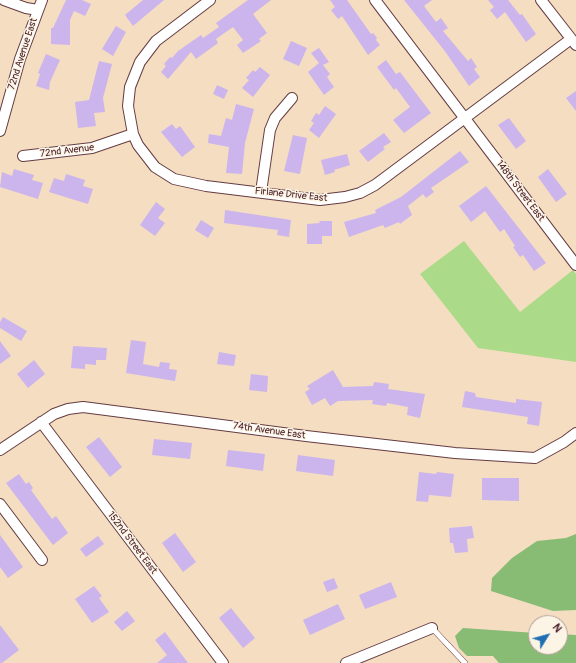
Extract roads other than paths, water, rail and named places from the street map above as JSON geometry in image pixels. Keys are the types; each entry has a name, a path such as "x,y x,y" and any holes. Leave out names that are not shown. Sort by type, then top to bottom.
{"street":[{"path":"4,0 15,5 37,6"},
{"name":"Firlane Drive East","path":"210,0 156,41 140,62 130,87 128,106 133,134 138,145 155,167 174,179 206,186 320,200 345,197 360,193 397,170 462,119 573,42"},
{"name":"148th Street East","path":"375,0 462,119 576,265"},
{"path":"541,0 573,42"},
{"name":"72nd Avenue East","path":"0,131 20,59 37,6"},
{"path":"261,192 270,130 279,112 292,98"},
{"name":"72nd Avenue","path":"23,156 92,148 133,134"},
{"name":"74th Avenue East","path":"0,450 54,414 68,409 83,407 306,436 455,453 535,458 548,452 576,433"},
{"name":"152nd Street East","path":"41,422 223,663"},
{"path":"0,504 42,560"},
{"path":"346,663 432,628"}],"lane":[{"path":"432,628 465,663"}]}
